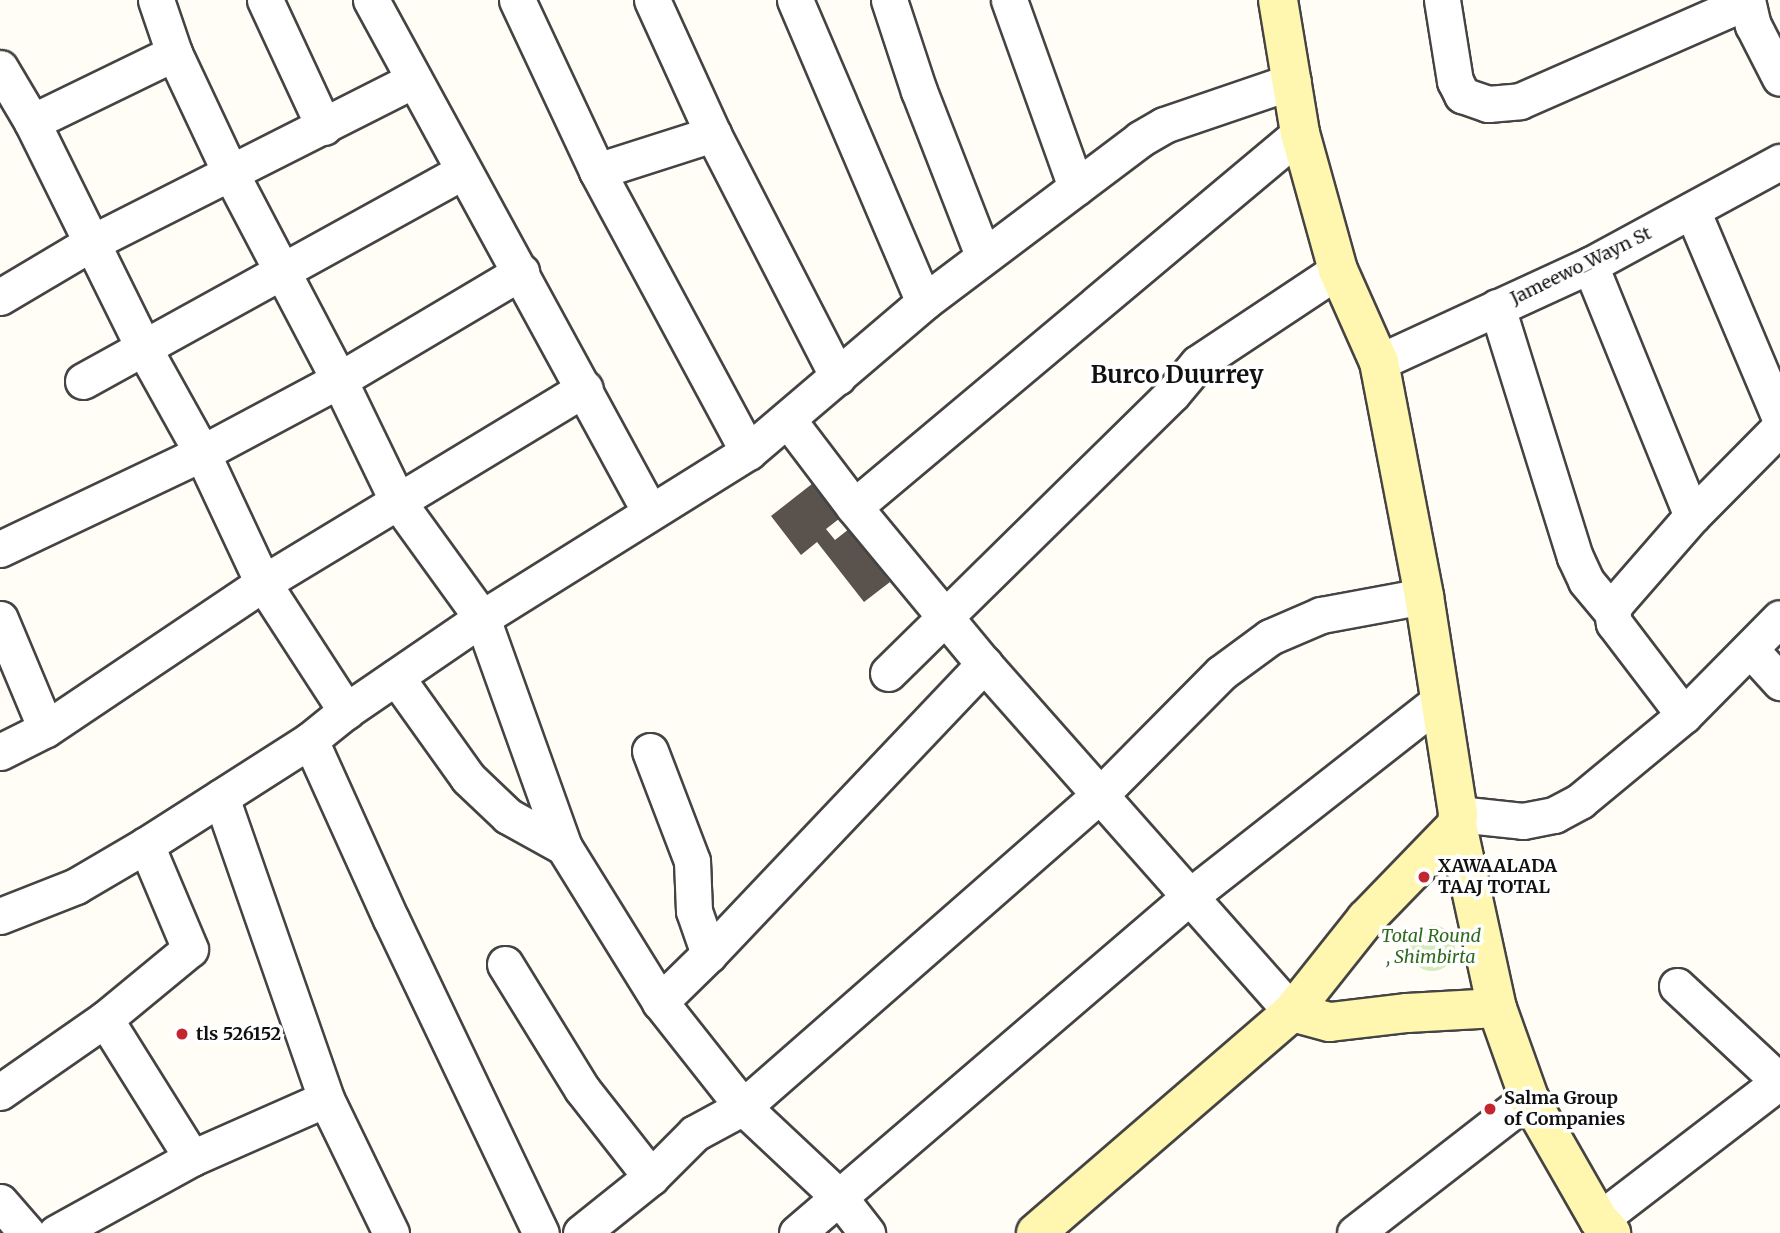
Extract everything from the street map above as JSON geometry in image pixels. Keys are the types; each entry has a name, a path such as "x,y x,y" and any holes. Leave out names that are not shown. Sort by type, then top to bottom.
{"main road":[{"path":"1278,0 1300,133 1338,270 1379,362 1424,596 1458,820 1497,1008 1529,1098 1605,1226"},
{"path":"1036,1233 1292,1012 1366,919 1458,820"},
{"path":"1292,1012 1330,1022 1407,1013 1497,1008"}],"street":[{"path":"156,0 174,53 231,174 339,380 398,502 482,618 565,847 660,1002 743,1107 839,1197 867,1233"},
{"path":"265,0 324,127"},
{"path":"371,0 585,388 650,512"},
{"path":"517,0 597,171 748,452"},
{"path":"652,0 713,134 838,377"},
{"path":"795,0 924,302"},
{"path":"889,0 919,91 983,255"},
{"path":"1009,0 1076,187"},
{"path":"1442,0 1454,81 1462,95 1488,104 1520,101 1747,1 1753,25 1780,78"},
{"path":"32,122 174,53"},
{"path":"0,68 32,122 143,347 202,453 263,583 346,711"},
{"path":"0,297 91,243 413,80"},
{"path":"0,916 76,887 146,845 310,740 346,711 482,618 748,452 983,255 1164,125 1293,81"},
{"path":"854,507 1300,133"},
{"path":"597,171 713,134"},
{"name":"Jameewo_Wayn St","path":"1379,362 1590,265 1780,162"},
{"path":"83,381 463,171"},
{"path":"1692,210 1780,418"},
{"path":"1590,265 1692,516"},
{"path":"888,673 1172,394 1198,363 1338,270"},
{"path":"0,548 202,453 339,380 521,272"},
{"path":"1497,307 1574,557 1586,581 1612,612 1614,623 1684,715"},
{"path":"0,752 46,729 263,583 585,388"},
{"path":"788,420 854,507 984,664 1292,1012"},
{"path":"1612,612 1616,603 1692,516 1780,427"},
{"path":"581,1233 651,1177 695,1133 743,1107 1100,795 1222,673 1270,637 1321,615 1424,596"},
{"path":"1458,820 1523,821 1554,815 1580,801 1684,715 1780,618"},
{"path":"0,619 46,729"},
{"path":"1750,649 1780,681"},
{"path":"660,1002 709,954 984,664"},
{"path":"396,677 468,778 508,816 565,847"},
{"path":"797,1233 1188,897 1438,701"},
{"path":"310,740 402,943 541,1233"},
{"path":"650,751 692,861 694,911 709,954"},
{"path":"221,797 326,1098 391,1233"},
{"path":"0,1092 105,1019 190,949 146,845"},
{"path":"505,964 582,1089 651,1177"},
{"path":"1605,1226 1780,1081 1677,986"},
{"path":"105,1019 192,1158"},
{"path":"57,1233 192,1158 326,1098"},
{"path":"1377,1226 1529,1098"},
{"path":"0,1202 27,1233"}],"green space":[{"name":"Total Round , Shimbirta","path":"1432,925 1448,932 1455,948 1448,964 1432,971 1416,964 1409,948 1416,932"}],"building":[{"path":"817,480 844,515 826,529 835,540 849,529 890,582 864,602 817,542 801,555 771,516"}],"place":[{"name":"XAWAALADA TAAJ TOTAL","path":"1424,877"},
{"name":"tls 526152","path":"182,1034"},
{"name":"Salma Group of Companies","path":"1490,1109"}],"district":[{"name":"Burco Duurrey","path":"1177,375"}]}
